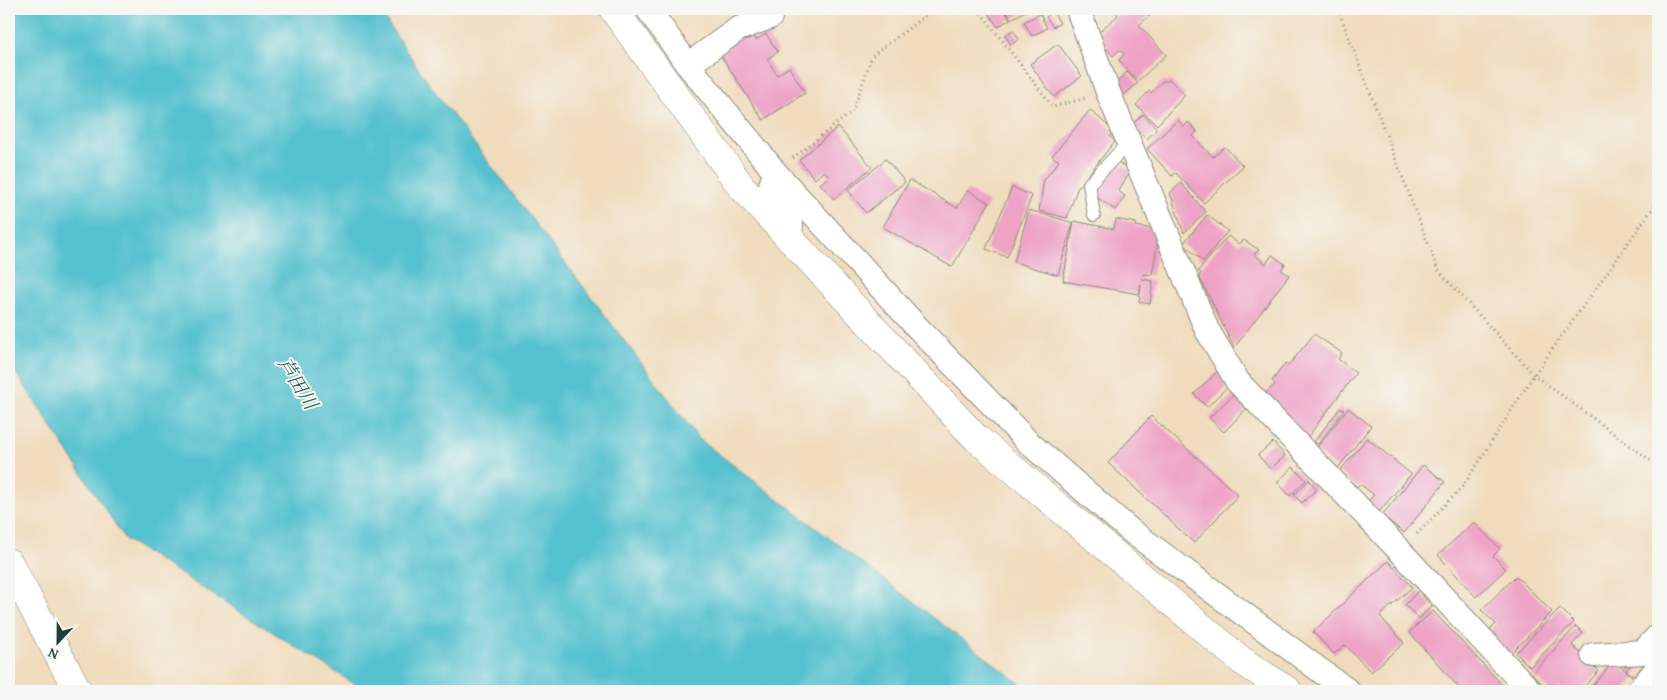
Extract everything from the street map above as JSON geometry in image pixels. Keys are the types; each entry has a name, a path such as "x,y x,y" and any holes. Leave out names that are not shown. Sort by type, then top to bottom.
{"street":[{"path":"613,9 741,186 976,437 1242,661 1288,691"},
{"path":"648,9 688,65 775,172 917,326 1029,443 1131,531 1348,691"},
{"path":"688,65 738,30 770,17 770,9"},
{"path":"1078,9 1108,92 1207,330 1238,382 1401,552 1530,691"},
{"path":"775,172 771,185 791,223 790,239"},
{"path":"9,563 78,691"},
{"path":"1593,655 1643,652 1658,636"},
{"path":"1641,691 1658,671"}],"lane":[{"path":"1094,215 1089,184 1129,142"}],"path":[{"path":"775,172 853,111 872,56 934,9"},
{"path":"978,9 1052,106 1108,92"},
{"path":"1338,9 1438,270 1534,375 1658,466"},
{"path":"1401,552 1464,486 1534,375 1658,201"}],"water":[{"name":"芦田川","path":"9,9 378,9 432,88 699,439 1030,691 366,691 125,539 9,362"}],"building":[{"path":"985,9 1003,9 1010,19 998,27"},
{"path":"1005,9 1029,9 1011,19"},
{"path":"1113,9 1157,9 1139,25 1166,55 1138,81 1119,60 1124,54 1120,50 1113,56 1095,36 1118,15"},
{"path":"1053,12 1060,23 1053,27 1046,17"},
{"path":"1040,14 1047,28 1032,36 1024,22"},
{"path":"748,28 756,40 766,34 778,52 767,59 777,75 789,67 805,93 763,120 716,48"},
{"path":"1013,30 1019,39 1011,45 1005,35"},
{"path":"1058,44 1082,76 1054,97 1030,64"},
{"path":"1127,72 1138,83 1124,95 1114,85"},
{"path":"1169,79 1185,95 1157,125 1136,105 1149,91 1151,93 1164,80 1166,82"},
{"path":"1090,110 1114,131 1110,137 1115,141 1077,189 1067,218 1039,211 1044,180 1059,161 1052,156"},
{"path":"1143,114 1157,129 1147,139 1132,125"},
{"path":"1178,120 1184,127 1188,122 1197,131 1193,136 1213,157 1225,147 1243,166 1204,203 1176,173 1172,176 1147,149"},
{"path":"838,127 872,167 834,199 820,184 829,176 824,171 815,179 799,160"},
{"path":"886,159 905,182 866,213 848,190"},
{"path":"1115,160 1131,171 1118,191 1125,196 1115,210 1092,194"},
{"path":"910,180 957,208 968,190 989,203 952,267 883,227"},
{"path":"1181,183 1206,212 1184,233 1170,193"},
{"path":"1012,187 1032,196 1007,257 986,249"},
{"path":"1029,210 1073,223 1058,275 1014,262"},
{"path":"1207,215 1228,231 1203,261 1183,244"},
{"path":"1116,219 1136,223 1136,226 1160,230 1152,275 1143,274 1142,279 1153,281 1150,304 1139,302 1141,284 1139,294 1063,281 1074,221 1114,229"},
{"path":"1228,236 1239,244 1244,240 1259,250 1254,254 1266,264 1272,255 1285,264 1281,270 1289,275 1234,348 1199,276 1201,273 1198,271"},
{"path":"1314,334 1342,353 1338,359 1356,373 1307,438 1265,394 1275,384 1272,381 1285,364 1288,366"},
{"path":"1217,372 1229,385 1207,407 1194,394"},
{"path":"1234,394 1248,407 1224,432 1209,418"},
{"path":"1340,408 1344,410 1318,444 1314,442"},
{"path":"1348,408 1371,426 1338,468 1315,450"},
{"path":"1151,416 1238,495 1194,543 1108,463"},
{"path":"1367,438 1411,474 1379,512 1367,502 1374,495 1360,484 1357,487 1339,472"},
{"path":"1273,442 1285,456 1270,469 1258,455"},
{"path":"1423,465 1445,482 1404,533 1382,515"},
{"path":"1293,467 1306,480 1290,496 1277,482"},
{"path":"1309,480 1317,489 1302,503 1294,495"},
{"path":"1474,522 1500,549 1493,556 1506,569 1476,597 1438,555"},
{"path":"1388,561 1412,587 1380,616 1404,643 1371,672 1345,645 1334,654 1313,632"},
{"path":"1516,576 1552,612 1510,654 1489,631 1496,624 1481,610"},
{"path":"1418,591 1432,606 1419,619 1405,605"},
{"path":"1560,608 1574,622 1530,667 1516,653"},
{"path":"1433,611 1508,691 1462,691 1409,632"},
{"path":"1576,626 1583,633 1572,645 1599,671 1580,691 1563,691 1558,687 1554,691 1550,691 1532,674"},
{"path":"1638,657 1645,663 1634,676 1626,670"},
{"path":"1614,661 1634,678 1623,691 1588,691"}]}
